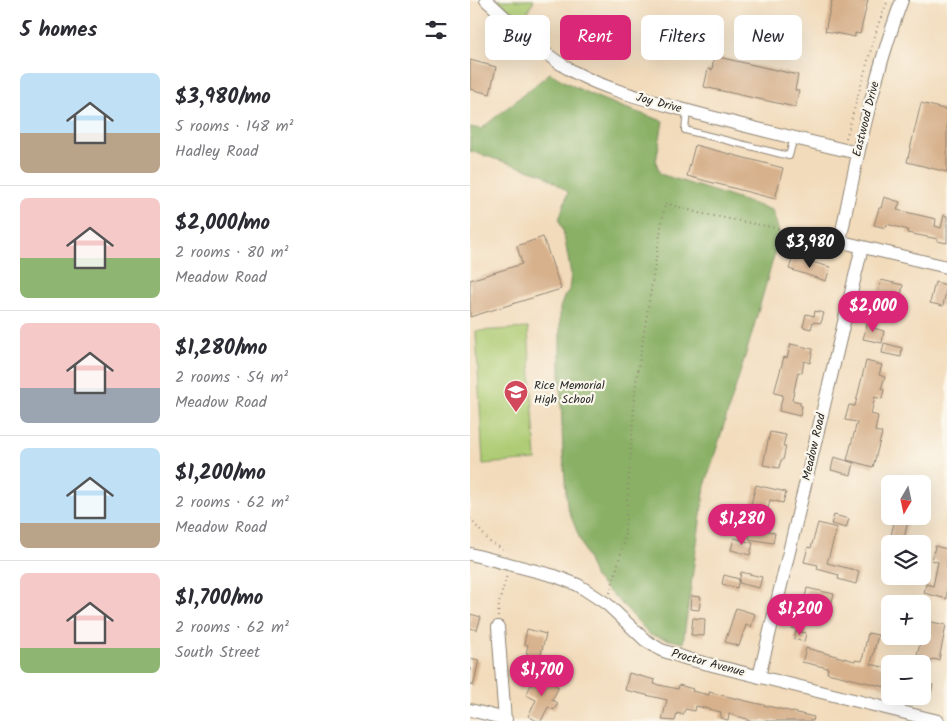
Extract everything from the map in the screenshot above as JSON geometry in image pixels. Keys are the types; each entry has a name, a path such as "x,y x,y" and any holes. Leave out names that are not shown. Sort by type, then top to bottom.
{"street":[{"name":"Joy Drive","path":"486,0 540,49 573,72 600,85 687,110 857,153"},
{"name":"Eastwood Drive","path":"840,241 857,153 880,66 902,0"},
{"path":"817,236 947,267"},
{"name":"Meadow Road","path":"759,677 862,247"},
{"name":"Proctor Avenue","path":"470,554 555,576 578,585 607,604 645,640 661,650 688,659 938,721"},
{"path":"470,710 505,720 498,627"},
{"path":"946,721 947,717"}],"lane":[{"path":"687,110 685,130 788,156 794,138"}],"path":[{"path":"846,138 878,25 888,0"},
{"path":"607,604 624,542 636,382 665,203 699,213 817,236"},
{"path":"498,627 499,603 510,564"}],"green space":[{"path":"498,0 534,0 526,15 516,15"},
{"path":"550,73 563,81 619,106 663,121 656,162 660,174 772,210 780,235 705,486 683,643 650,635 627,609 595,578 567,506 560,372 560,308 569,290 571,274 563,230 559,220 568,192 543,174 470,151 470,127 481,129"},
{"path":"528,328 536,460 483,464 476,331"}],"building":[{"path":"832,0 868,0 860,34 855,33 855,37 825,31"},
{"path":"724,58 798,75 795,90 799,91 795,107 704,87 708,69 712,70 713,60 724,60"},
{"path":"470,60 496,67 490,94 470,89"},
{"path":"921,103 947,110 947,172 907,162"},
{"path":"695,145 783,168 775,199 687,176"},
{"path":"884,197 900,202 897,210 936,219 935,226 941,228 944,215 947,216 947,243 937,241 938,239 907,233 908,230 887,224 886,228 874,225"},
{"path":"543,237 561,289 470,317 470,280 522,264 517,246"},
{"path":"793,257 830,267 826,281 789,269"},
{"path":"881,280 903,285 901,296 892,293 887,314 874,311"},
{"path":"935,282 947,285 943,306 930,303"},
{"path":"815,311 824,313 821,323 813,322 811,329 803,327 806,314 814,316"},
{"path":"868,321 876,323 874,328 884,331 882,343 863,339"},
{"path":"884,343 902,348 901,357 882,353"},
{"path":"791,344 813,349 810,363 804,361 802,373 798,372 792,400 800,402 802,406 800,416 779,411 783,395 774,393 784,357 787,358"},
{"path":"866,361 882,365 879,375 885,377 881,389 884,390 882,399 875,397 871,414 878,416 875,431 882,433 873,467 847,460 857,422 845,420 849,405 855,406"},
{"path":"770,432 786,435 783,446 786,446 779,468 763,465"},
{"path":"834,457 854,463 851,475 831,470"},
{"path":"756,485 786,492 783,503 770,500 763,529 775,533 773,543 749,539 754,517 748,515"},
{"path":"834,515 849,519 846,528 831,524"},
{"path":"818,523 837,528 827,563 859,571 856,584 838,579 839,575 817,569 818,565 804,562 808,547 811,548"},
{"path":"893,525 907,525 905,535 891,535"},
{"path":"734,538 753,543 750,555 731,550"},
{"path":"935,546 947,549 947,599 924,593 926,585 933,586 938,562 932,560"},
{"path":"741,572 762,577 759,588 739,583"},
{"path":"724,575 739,579 737,588 722,584"},
{"path":"807,588 834,594 830,608 804,602"},
{"path":"691,596 701,597 699,610 690,609"},
{"path":"786,607 801,611 800,618 805,619 802,631 792,628 793,624 783,622"},
{"path":"736,608 755,614 751,627 746,625 739,646 725,642"},
{"path":"470,614 481,617 477,630 470,628"},
{"path":"693,618 705,619 704,636 691,635"},
{"path":"931,622 946,625 939,660 932,659 931,663 931,655 917,655 920,645 931,645"},
{"path":"527,629 546,634 537,670 525,667 528,653 526,653 528,645 524,644"},
{"path":"796,631 806,633 804,642 794,639"},
{"path":"868,633 878,635 871,664 881,667 881,686 827,673 828,668 802,662 806,648 855,661 862,661"},
{"path":"470,658 479,660 473,686 470,685"},
{"path":"629,673 655,680 654,684 678,689 679,685 693,689 692,691 709,695 709,692 814,717 813,721 747,721 747,719 729,714 728,720 720,718 721,712 696,706 695,711 685,709 683,715 677,713 675,721 662,720 667,700 625,690"},
{"path":"536,675 559,687 552,700 558,703 554,710 548,707 541,721 528,716 536,700 526,695"}],"place":[{"name":"Rice Memorial High School","path":"516,413"}]}
